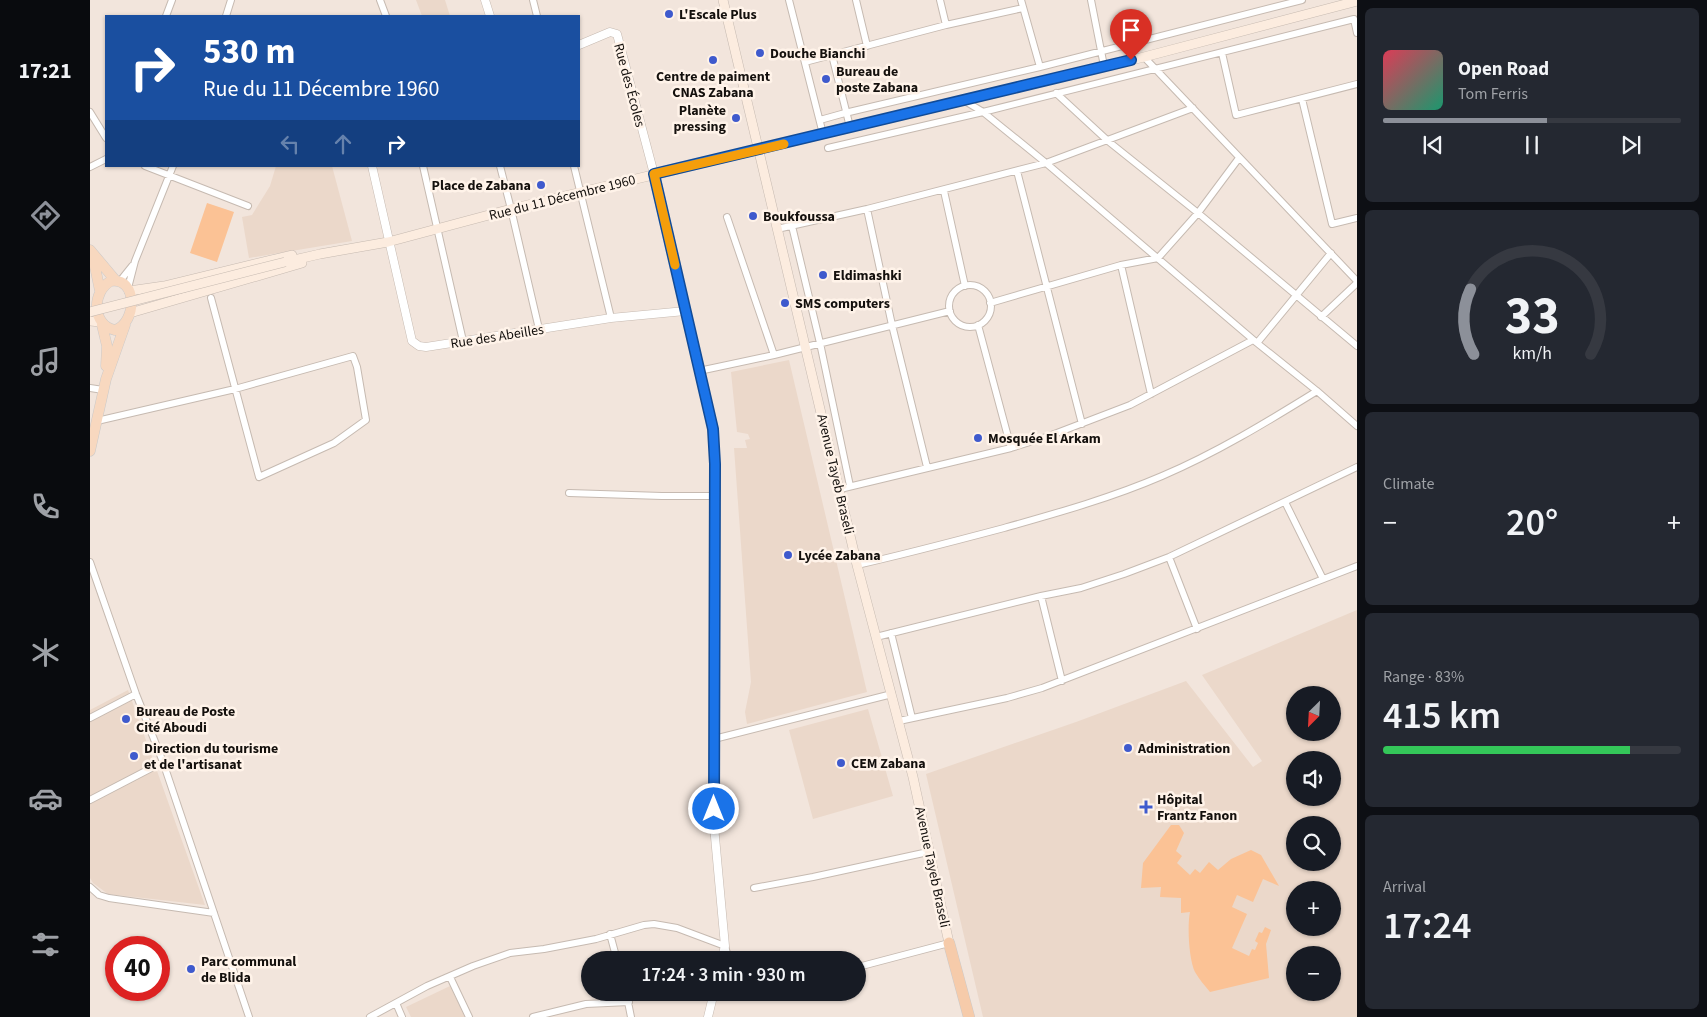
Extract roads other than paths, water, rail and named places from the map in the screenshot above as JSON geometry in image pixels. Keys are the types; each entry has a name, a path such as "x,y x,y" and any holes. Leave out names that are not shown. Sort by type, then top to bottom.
{"highway":[{"path":"950,943 950,968 962,1017"},
{"path":"950,943 969,1017"}],"main road":[{"name":"Avenue Tayeb Braseli","path":"723,0 857,565 899,721 923,820 928,852 950,943"},
{"name":"Rue du 11 Décembre 1960","path":"90,312 285,262 388,242 511,209 654,174 965,101 1232,35 1357,1"},
{"path":"91,252 123,285 132,304 104,384"},
{"path":"90,452 104,384 107,346 97,323 97,305 100,292 91,252"},
{"name":"Rue du 11 Décembre 1960","path":"123,285 164,286 285,256 320,254"},
{"name":"Rue du 11 Décembre 1960","path":"130,312 288,268 320,254"},
{"path":"90,301 107,283 123,285"},
{"path":"97,323 114,330 125,324"}],"street":[{"path":"166,15 172,0"},
{"path":"226,15 232,0"},
{"path":"380,0 386,15"},
{"path":"485,0 490,15"},
{"path":"532,0 536,15"},
{"path":"789,0 823,134"},
{"path":"940,0 946,25"},
{"path":"1021,0 1040,67"},
{"path":"1091,0 1104,66"},
{"path":"820,120 1040,67 1282,3 1302,0"},
{"path":"857,1 867,46"},
{"path":"805,62 946,25 1023,8"},
{"path":"828,148 983,112 1355,19 1357,33"},
{"name":"Rue des Écoles","path":"580,45 610,32 616,34 654,174"},
{"path":"1222,53 1236,115 1357,84"},
{"path":"832,55 850,127"},
{"path":"1144,57 1357,282 1321,316"},
{"path":"1056,93 1108,141 1198,213 1357,346"},
{"path":"1302,99 1332,224 1357,218"},
{"path":"965,101 983,112 1046,163 1357,426"},
{"path":"777,229 944,191 1046,163 1193,108"},
{"path":"90,112 105,136"},
{"path":"990,303 1121,265 1158,258 1198,213 1239,158"},
{"path":"90,167 105,160"},
{"path":"147,167 248,206"},
{"path":"123,285 135,261 172,167"},
{"path":"372,167 388,242"},
{"path":"423,167 463,341"},
{"path":"500,167 538,329"},
{"path":"574,167 611,318"},
{"path":"1017,171 1082,424"},
{"path":"654,174 713,429 715,464 714,826 726,951"},
{"path":"944,191 965,286"},
{"path":"867,209 892,325 927,467"},
{"path":"727,218 774,355"},
{"path":"792,226 820,343 850,486"},
{"name":"Rue des Abeilles","path":"388,242 412,341 419,346 426,347 611,318 685,311"},
{"path":"840,489 1011,448 1082,424 1130,405 1255,341 1331,254"},
{"path":"123,285 135,261"},
{"path":"1121,265 1151,394"},
{"path":"965,286 976,286 982,289 989,298 990,303 988,316 978,325 971,327 957,323 950,311 949,304 954,292 965,286"},
{"path":"97,420 235,389 353,356 357,367 366,420 334,443 259,478 235,389 211,298"},
{"path":"700,371 774,355 950,311"},
{"path":"978,325 1011,448"},
{"path":"90,388 104,384"},
{"path":"857,565 910,553 1058,513 1121,492 1208,455 1256,430 1317,392"},
{"path":"876,637 1041,596 1081,588 1103,581 1169,557 1357,468"},
{"path":"569,492 714,496"},
{"path":"1285,502 1323,579"},
{"path":"1169,557 1197,629"},
{"path":"90,562 136,694 163,762 249,1017"},
{"path":"899,721 1007,698 1062,681 1357,566"},
{"path":"1041,596 1062,681"},
{"path":"891,633 912,718"},
{"path":"90,718 136,694"},
{"path":"714,739 892,694"},
{"path":"90,800 163,762"},
{"path":"754,888 928,852"},
{"path":"90,886 99,894 109,898 214,913"},
{"path":"370,1017 427,986 473,966 510,953 544,949 596,939 635,927 659,924 676,928 724,946"},
{"path":"610,934 615,951"},
{"path":"866,966 950,943"},
{"path":"723,951 724,946"},
{"path":"450,977 469,1017"},
{"path":"708,1017 712,1001"},
{"path":"533,1017 586,1004 629,1002 631,1017"},
{"path":"396,1003 402,1017"}],"place":[{"name":"L'Escale Plus","path":"669,14"},
{"name":"Douche Bianchi","path":"760,53"},
{"name":"Centre de paiment CNAS Zabana","path":"713,60"},
{"name":"Bureau de poste Zabana","path":"826,79"},
{"name":"Planète pressing","path":"736,118"},
{"name":"Place de Zabana","path":"541,185"},
{"name":"Boukfoussa","path":"753,216"},
{"name":"Eldimashki","path":"823,275"},
{"name":"SMS computers","path":"785,303"},
{"name":"Mosquée El Arkam","path":"978,438"},
{"name":"Lycée Zabana","path":"788,555"},
{"name":"Bureau de Poste Cité Aboudi","path":"126,719"},
{"name":"Administration","path":"1128,748"},
{"name":"Direction du tourisme et de l'artisanat","path":"134,756"},
{"name":"CEM Zabana","path":"841,763"},
{"name":"Hôpital Frantz Fanon","path":"1146,807"},
{"name":"Parc communal de Blida","path":"191,969"}]}
